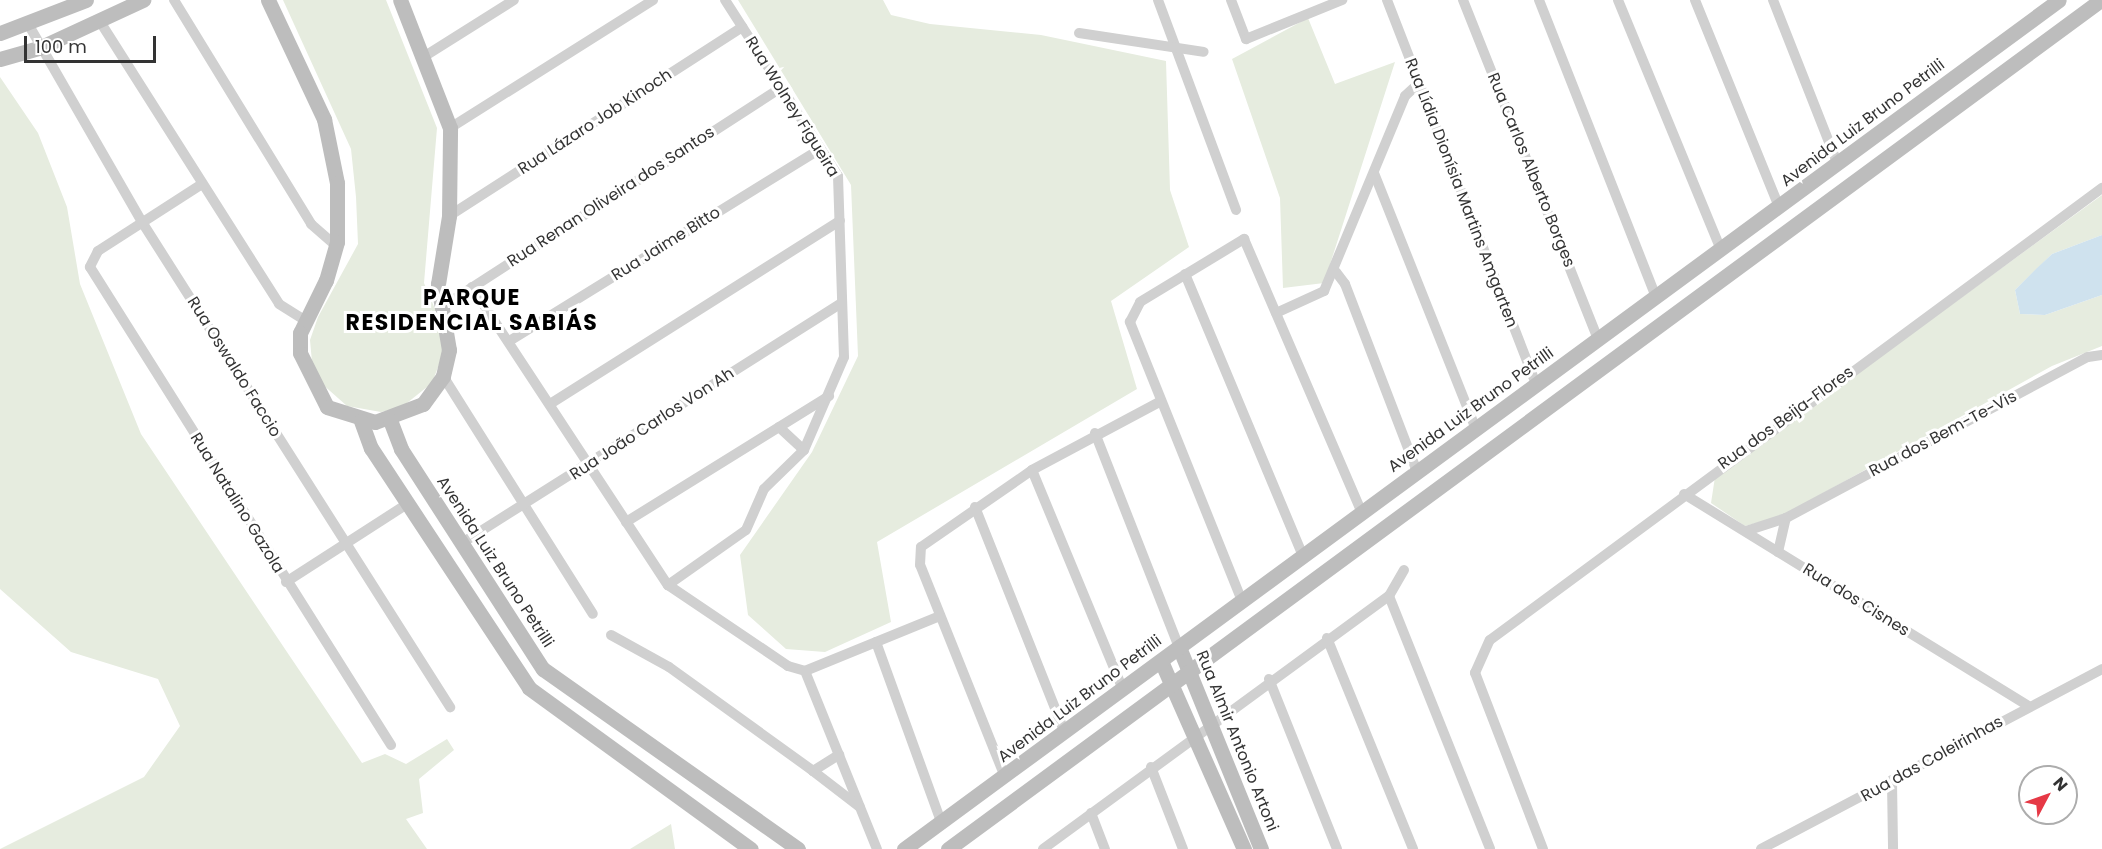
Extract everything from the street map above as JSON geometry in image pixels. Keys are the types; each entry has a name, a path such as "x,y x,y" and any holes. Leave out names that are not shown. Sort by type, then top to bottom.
{"main road":[{"path":"0,33 86,0"},
{"path":"0,58 39,48 143,0"},
{"path":"268,0 324,119 336,183 336,246 305,320 300,353 310,382 327,406 361,421 390,420 423,404 443,376 448,350 438,284 449,216 450,128 425,56 400,0"},
{"name":"Avenida Luiz Bruno Petrilli","path":"904,849 942,824 2059,0"},
{"path":"948,849 2101,0"},
{"path":"1638,311 1636,331 1652,329"},
{"path":"1580,382 1585,369 1629,337 1621,323"},
{"name":"Avenida Luiz Bruno Petrilli","path":"390,420 427,490 536,661 552,676 789,847"},
{"path":"361,421 366,439 407,504 535,694 751,849"},
{"path":"407,504 427,490"},
{"path":"444,560 464,546"},
{"name":"Rua Almir Antonio Artoni","path":"1179,647 1261,849"},
{"name":"Rua Almir Antonio Artoni","path":"1161,661 1197,734 1244,849"},
{"path":"535,694 552,676"},
{"path":"1030,759 1043,780"}],"street":[{"path":"174,0 311,224 336,246"},
{"path":"425,56 514,0"},
{"path":"450,128 653,0"},
{"name":"Rua Wolney Figueira","path":"725,0 838,176 844,357 804,450"},
{"path":"1158,0 1178,48 1236,210"},
{"path":"1231,0 1246,39 1342,0"},
{"path":"1311,0 1315,11"},
{"name":"Rua Lídia Dionísia Martins Amgarten","path":"1387,0 1536,385"},
{"name":"Rua Carlos Alberto Borges","path":"1463,0 1598,339"},
{"path":"1539,0 1656,297"},
{"path":"1618,0 1721,250"},
{"path":"1695,0 1779,207"},
{"path":"1773,0 1838,165"},
{"path":"99,20 279,304 305,320"},
{"name":"Rua Oswaldo Faccio","path":"27,22 39,48 142,222 450,707"},
{"name":"Rua Lázaro Job Kinoch","path":"449,216 742,27"},
{"path":"1079,33 1204,52"},
{"path":"1276,313 1324,291 1336,272 1405,96 1419,83"},
{"name":"Rua Renan Oliveira dos Santos","path":"442,307 780,88"},
{"name":"Rua Jaime Bitto","path":"511,340 820,148"},
{"path":"1374,173 1476,429"},
{"path":"142,222 202,184"},
{"name":"Rua dos Beija-Flores","path":"1543,849 1475,673 1479,658 1490,640 1684,494 2102,188"},
{"path":"550,404 840,221"},
{"name":"Rua Natalino Gazola","path":"142,222 90,258 93,276 391,745"},
{"path":"1242,602 1161,401 1132,314 1140,302 1244,239 1362,513"},
{"path":"1336,272 1345,284 1417,472"},
{"path":"1185,274 1303,556"},
{"path":"472,287 511,340 587,465 668,585 788,666 805,671 940,616"},
{"name":"Rua João Carlos Von Ah","path":"464,546 842,303"},
{"name":"Rua dos Bem-Te-Vis","path":"1746,531 1786,518 2088,357 2102,355"},
{"path":"443,376 593,614"},
{"path":"626,522 829,395"},
{"path":"1005,777 940,616 919,551 926,540 1032,470 1095,433 1161,401"},
{"path":"668,585 746,530 764,489 804,450 779,427"},
{"path":"1095,433 1179,647"},
{"path":"1032,470 1123,690"},
{"name":"Rua dos Cisnes","path":"1684,494 2029,706"},
{"path":"286,582 407,504"},
{"path":"975,507 1065,733"},
{"path":"1778,552 1786,518"},
{"path":"1043,849 1151,767 1211,725 1269,679 1389,596 1404,570"},
{"path":"1389,596 1490,849"},
{"path":"611,635 669,668 861,808"},
{"path":"1327,638 1413,849"},
{"path":"876,642 942,824"},
{"name":"Rua das Coleirinhas","path":"1761,849 1892,782 2029,706 2102,669"},
{"path":"805,671 877,849"},
{"path":"1269,679 1337,849"},
{"path":"813,771 839,755"},
{"path":"1151,767 1183,849"},
{"path":"1892,782 1893,849"},
{"path":"1091,813 1105,849"}],"shaded area":[{"path":"283,0 386,0 437,128 424,283 438,316 443,354 432,383 402,407 381,412 347,406 321,383 312,362 310,340 318,317 358,244 356,197 351,149"},
{"path":"738,0 883,0 891,15 930,24 1041,35 1166,61 1170,190 1189,247 1111,301 1137,389 877,542 891,622 825,652 786,649 748,615 740,555 812,452 858,356 851,185"},
{"path":"1308,18 1335,84 1395,62 1324,283 1283,288 1280,198 1232,59"},
{"path":"0,77 38,133 67,207 80,284 141,434 289,655 362,763 385,754 406,764 447,739 454,750 419,779 423,813 406,819 427,849 0,849 144,777 180,726 158,679 71,652 0,589"},
{"path":"2102,195 2102,235 2052,254 2015,290 2020,314 2045,315 2102,295 2102,346 2052,366 1782,516 1745,526 1711,503 1715,477"},
{"path":"671,824 675,849 630,849"}],"water":[{"path":"2102,235 2102,295 2045,315 2020,314 2015,290 2036,269 2052,254"}],"district":[{"name":"PARQUE RESIDENCIAL SABIÁS","path":"472,310"}]}
